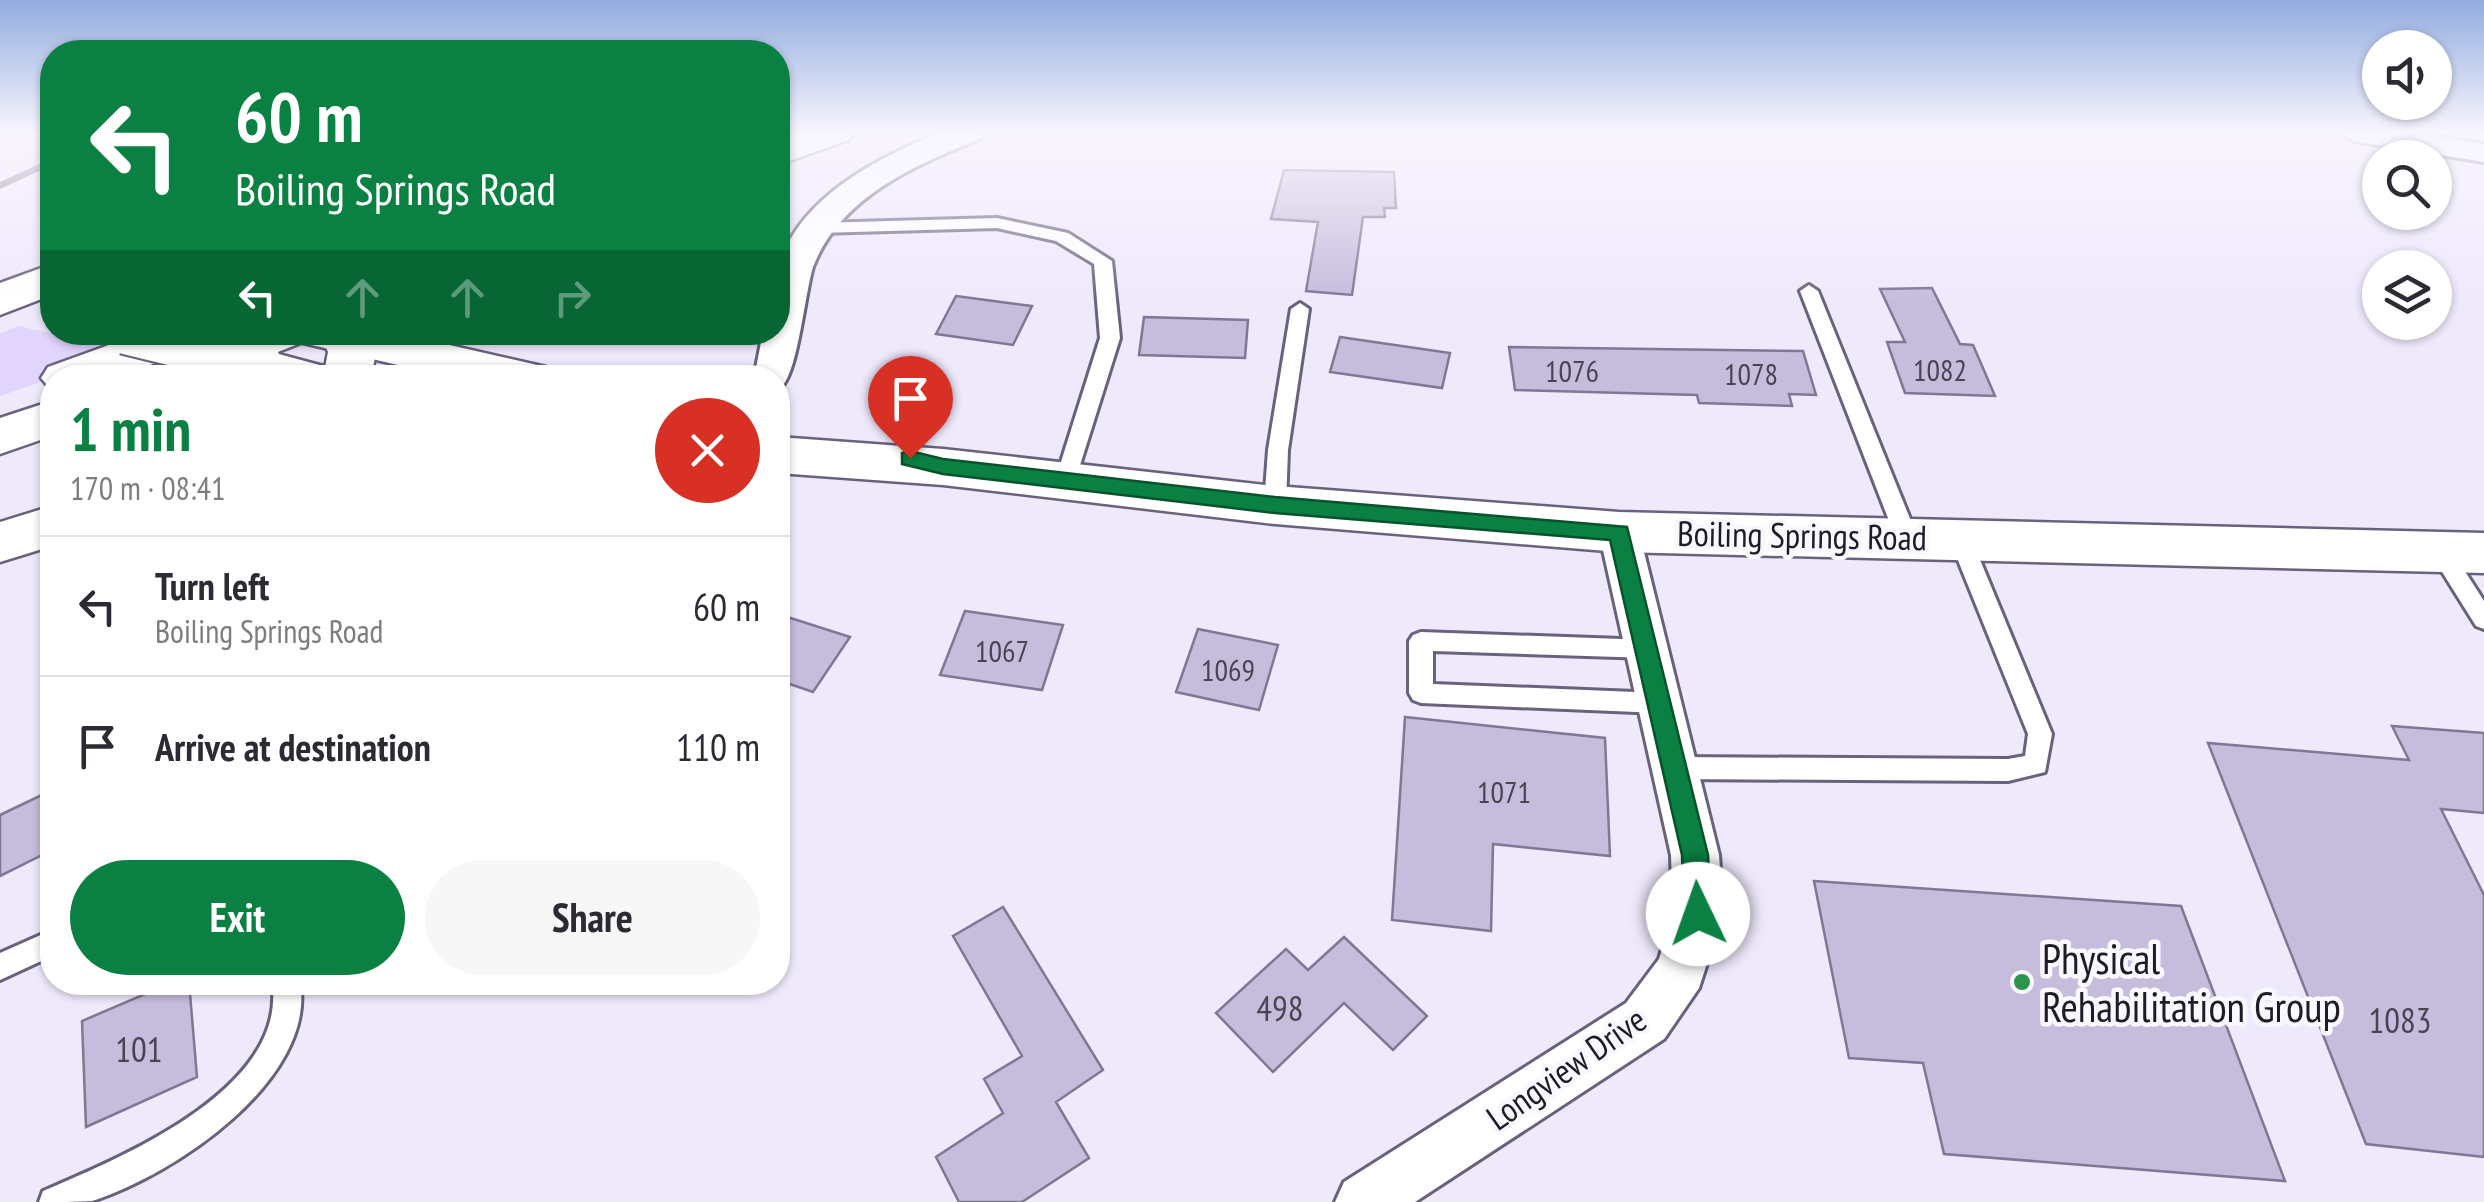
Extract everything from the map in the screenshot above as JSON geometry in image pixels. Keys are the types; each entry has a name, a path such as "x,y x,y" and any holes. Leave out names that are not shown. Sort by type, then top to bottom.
{"main road":[{"path":"0,263 40,272"},
{"path":"0,302 40,281"},
{"path":"0,302 40,313"},
{"path":"126,365 183,353 314,347 439,365"},
{"path":"0,400 40,386"},
{"path":"0,436 40,422"},
{"name":"Boiling Springs Road","path":"790,429 943,466"},
{"name":"Boiling Springs Road","path":"790,456 943,466 1275,505 1619,532 2462,552"},
{"path":"0,542 40,530"}],"street":[{"path":"790,297 797,265 818,228 862,188"},
{"name":"Longview Drive","path":"1364,1202 1645,1021 1681,971 1698,914 1695,855 1619,532"}],"lane":[{"path":"818,228 998,222 1062,237 1103,261 1110,338 1065,481"},
{"path":"1808,291 1906,536"},
{"path":"1275,505 1278,450 1300,309"},
{"path":"1674,768 2008,770 2036,765 2040,734 1960,538"},
{"path":"2462,552 2484,620"},
{"path":"1649,648 1420,642 1421,694 1660,703"},
{"path":"0,967 40,949"},
{"path":"54,1202 140,1165 245,1090 279,1043 285,995"}],"shaded area":[{"path":"18,326 40,331 40,345 102,345 129,351 89,365 40,365 40,382 0,396 0,334"}],"building":[{"path":"1279,188 1395,188 1396,208 1384,208 1385,217 1363,217 1352,295 1306,291 1318,222 1271,219"},
{"path":"1932,288 1960,344 1973,345 1995,396 1905,393 1887,342 1905,342 1880,289"},
{"path":"956,296 1032,306 1013,345 936,334"},
{"path":"1144,317 1248,320 1245,358 1139,355"},
{"path":"1340,337 1450,353 1442,388 1330,372"},
{"path":"1509,347 1803,351 1816,395 1789,394 1792,406 1699,403 1697,395 1515,390"},
{"path":"965,611 1063,625 1042,690 940,675"},
{"path":"790,618 850,637 813,692 790,684"},
{"path":"1198,629 1278,645 1259,710 1176,692"},
{"path":"1405,717 1605,738 1610,856 1493,844 1491,931 1392,920"},
{"path":"2392,726 2484,733 2484,813 2441,809 2484,895 2484,1157 2366,1144 2208,743 2409,760"},
{"path":"40,796 40,856 0,876 0,815"},
{"name":"Physical Rehabilitation Group","path":"1814,881 2181,906 2285,1181 1944,1154 1923,1063 1849,1058"},
{"path":"1003,907 1103,1070 1056,1102 1089,1158 1022,1202 959,1202 936,1157 1003,1113 984,1079 1022,1056 953,936"},
{"path":"1344,937 1427,1016 1393,1050 1344,1003 1273,1072 1216,1013 1286,949 1308,970"},
{"path":"143,995 190,995 197,1077 86,1127 82,1021"}],"place":[{"name":"Physical Rehabilitation Group","path":"2022,982"}],"route":[{"path":"910,458 943,466 1275,505 1619,532 1695,855 1698,914"}]}
